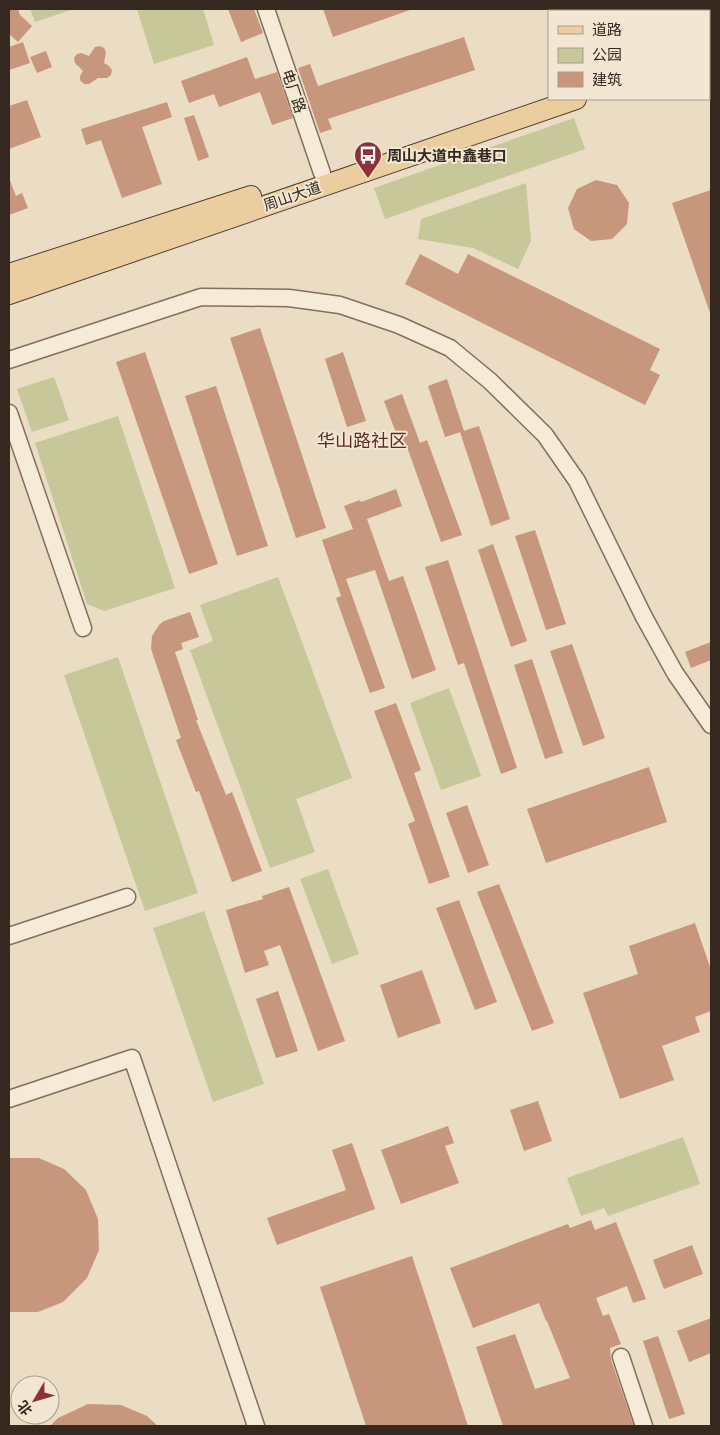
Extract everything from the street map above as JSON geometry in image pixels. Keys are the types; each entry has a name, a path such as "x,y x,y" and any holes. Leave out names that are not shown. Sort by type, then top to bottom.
{"main road":[{"name":"周山大道","path":"9,274 322,173 548,95"},
{"name":"周山大道","path":"9,294 573,100"}],"street":[{"name":"电厂路","path":"266,9 322,173"},
{"path":"9,360 201,297 289,298 340,306 399,324 450,348 490,380 545,435 577,481 644,618 675,673 711,725"},
{"path":"9,413 83,628"},
{"path":"9,936 127,897"},
{"path":"9,1100 132,1058 256,1426"},
{"path":"621,1357 644,1426"}],"green space":[{"path":"30,9 74,9 35,22"},
{"path":"137,9 203,9 214,45 154,64"},
{"path":"574,118 585,149 385,219 374,188"},
{"path":"526,183 531,241 518,269 473,248 418,239 421,219"},
{"path":"54,377 69,420 32,432 17,389"},
{"path":"118,416 175,588 104,611 87,604 35,443"},
{"path":"278,577 352,778 296,799 315,852 270,868 190,650 213,641 200,605"},
{"path":"118,657 198,893 145,911 64,675"},
{"path":"449,688 481,776 441,790 410,703"},
{"path":"328,869 359,954 332,964 300,879"},
{"path":"204,911 264,1084 213,1102 153,928"},
{"path":"683,1137 700,1184 608,1216 604,1208 581,1216 567,1178"}],"building":[{"path":"9,9 18,9 20,15 32,26 18,42 9,34"},
{"path":"228,9 254,9 263,33 241,42"},
{"path":"323,9 410,9 410,10 333,37"},
{"path":"464,37 475,70 328,119 332,129 320,133 298,68 310,64 318,86"},
{"path":"23,42 30,63 9,70 9,47"},
{"path":"100,46 106,52 104,63 112,70 111,75 107,78 98,78 89,84 84,84 80,80 83,71 75,63 74,58 77,54 81,53 89,56 95,47"},
{"path":"46,51 52,67 37,73 30,57"},
{"path":"247,57 255,79 277,72 293,118 272,125 260,92 219,107 214,94 189,103 181,81"},
{"path":"27,100 41,137 9,149 9,106"},
{"path":"167,102 172,117 142,127 162,184 122,198 101,140 86,145 81,129"},
{"path":"194,115 209,157 198,161 184,118"},
{"path":"9,178 16,196 22,193 28,208 9,215"},
{"path":"596,180 617,185 629,203 627,224 612,239 591,241 574,229 568,208 577,189"},
{"path":"711,190 711,313 710,313 672,203"},
{"path":"420,254 458,274 468,254 660,349 650,370 660,375 645,405 405,284"},
{"path":"260,328 326,528 296,538 230,338"},
{"path":"145,352 218,564 189,574 116,362"},
{"path":"343,352 366,421 347,427 325,359"},
{"path":"447,379 464,431 445,437 428,386"},
{"path":"216,386 268,546 237,556 185,396"},
{"path":"402,394 420,443 427,440 462,535 441,542 407,447 402,449 384,401"},
{"path":"479,426 510,519 491,526 460,432"},
{"path":"396,489 402,506 367,519 389,581 403,576 436,670 412,679 375,570 346,579 385,688 370,693 336,598 341,596 322,540 353,529 344,506"},
{"path":"535,530 566,624 546,630 515,536"},
{"path":"493,544 527,641 511,647 478,550"},
{"path":"448,560 517,768 501,774 464,663 458,665 425,567"},
{"path":"190,612 199,637 181,643 183,649 175,652 198,720 196,720 226,795 232,792 262,871 232,882 199,791 196,792 176,740 181,738 151,649 152,636 159,625 164,621"},
{"path":"711,642 711,660 691,668 685,652"},
{"path":"572,644 605,738 583,746 550,651"},
{"path":"532,659 563,753 545,759 514,665"},
{"path":"396,703 421,770 414,773 450,877 429,884 408,824 415,821 374,711"},
{"path":"649,767 667,822 546,863 527,809"},
{"path":"467,805 489,865 468,873 446,813"},
{"path":"499,884 554,1023 532,1031 477,892"},
{"path":"289,887 345,1041 318,1051 280,945 264,951 269,965 245,973 226,910 263,899 262,896"},
{"path":"459,900 497,1002 475,1010 436,908"},
{"path":"695,923 711,970 711,1011 695,1017 700,1032 662,1046 674,1080 620,1099 583,993 638,974 629,946"},
{"path":"422,970 441,1023 398,1038 380,985"},
{"path":"278,991 298,1051 276,1058 256,999"},
{"path":"538,1101 552,1141 524,1151 510,1110"},
{"path":"448,1126 454,1143 445,1146 459,1183 401,1204 381,1150"},
{"path":"352,1143 375,1209 277,1245 267,1218 346,1190 332,1150"},
{"path":"9,1158 39,1158 64,1169 86,1190 98,1219 99,1250 87,1278 63,1302 38,1312 9,1312"},
{"path":"591,1220 595,1230 616,1222 646,1299 633,1303 627,1286 596,1298 603,1316 609,1314 621,1344 610,1348 611,1360 634,1426 503,1426 476,1347 515,1334 535,1389 570,1378 539,1303 473,1328 450,1268 568,1224 570,1228"},
{"path":"692,1245 703,1274 664,1289 653,1260"},
{"path":"412,1256 468,1426 366,1426 320,1287"},
{"path":"711,1318 711,1353 689,1362 677,1331"},
{"path":"658,1336 685,1414 669,1419 643,1341"},
{"path":"88,1404 121,1405 147,1416 158,1426 50,1426 60,1425 60,1417"}],"place":[{"name":"周山大道中鑫巷口","path":"368,179"}],"district":[{"name":"华山路社区","path":"362,440"}]}
